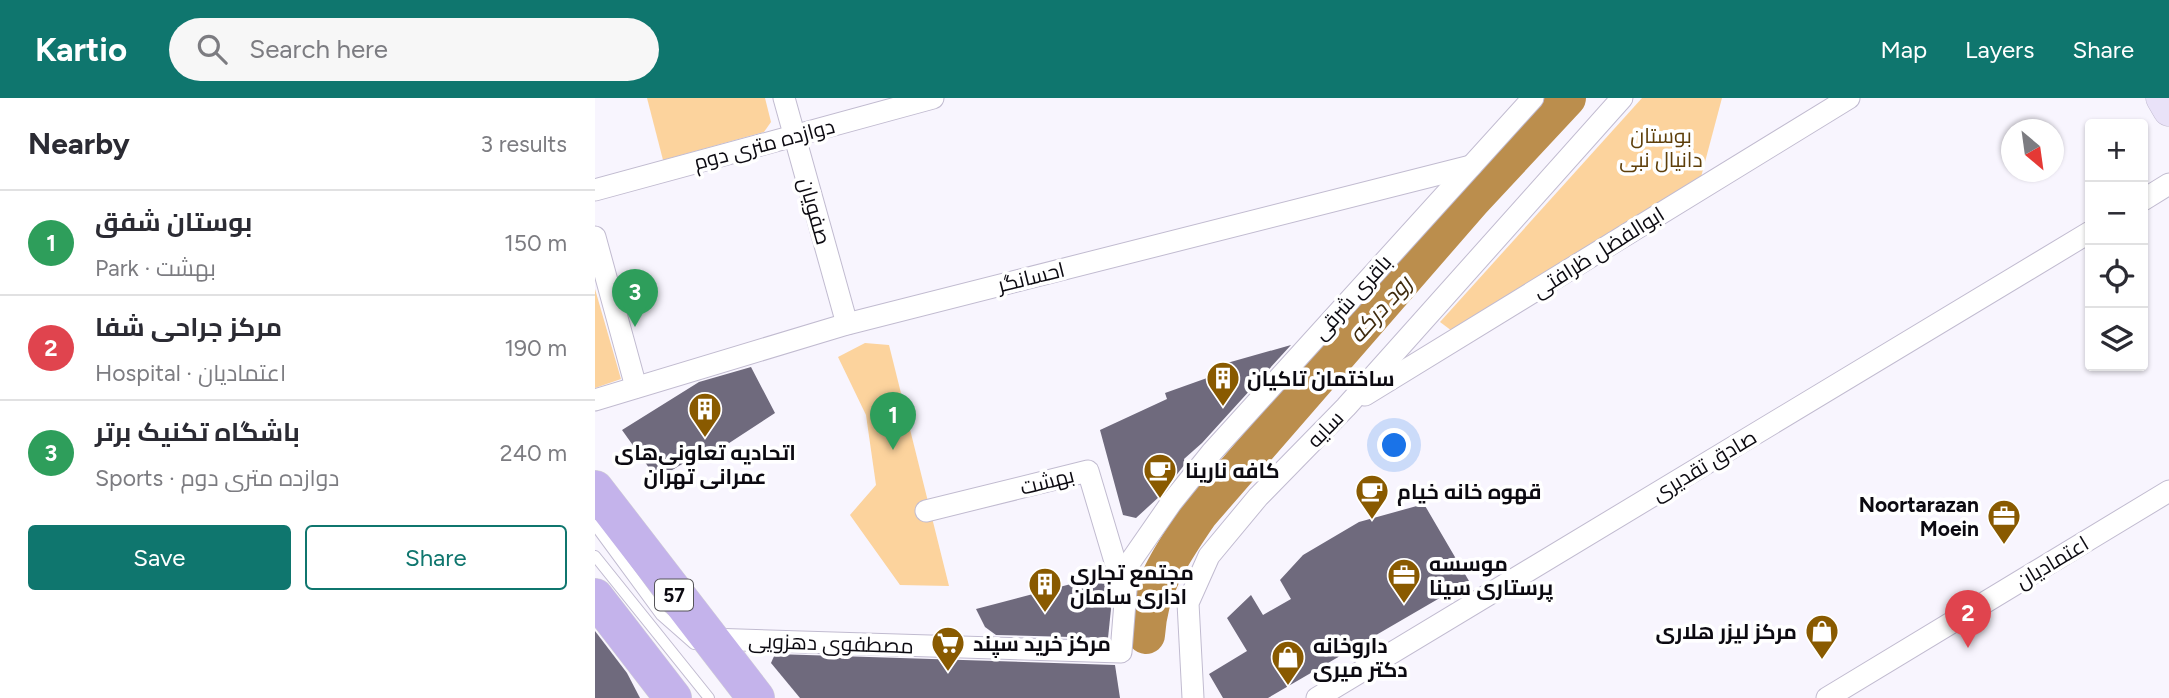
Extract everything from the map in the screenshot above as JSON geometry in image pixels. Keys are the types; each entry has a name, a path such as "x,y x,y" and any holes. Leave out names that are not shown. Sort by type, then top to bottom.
{"highway":[{"name":"57","path":"595,489 707,650 756,698"},
{"path":"595,597 673,698"}],"main road":[{"path":"2162,98 2169,110"}],"street":[{"name":"صفویان","path":"783,98 848,324"},
{"name":"دوازده متری دوم","path":"595,190 933,98"},
{"name":"باقری شرقی","path":"1121,652 1128,565 1171,503 1212,452 1533,98"},
{"name":"سایه","path":"1193,698 1188,603 1209,556 1258,497 1346,407 1622,98"},
{"name":"ابوالفضل ظرافتی","path":"1346,407 1849,98"},
{"name":"احسانگر","path":"595,400 848,324 1471,166"},
{"path":"2148,197 2169,184"},
{"name":"صادق تقدیری","path":"1317,698 2085,235"},
{"path":"595,237 636,387"},
{"name":"بهشت","path":"926,512 1088,471 1124,590"},
{"name":"اعتمادیان","path":"1827,698 2169,491"},
{"name":"مصطفوی دهزویی","path":"707,650 1121,652"}],"lane":[{"path":"595,525 661,615 707,650 742,698"},
{"path":"595,556 709,698"}],"green space":[{"path":"647,98 765,98 771,122 764,132 663,160"},
{"name":"بوستان دانیال نبی","path":"1642,98 1722,98 1701,177 1452,331 1440,322"},
{"path":"595,289 621,379 595,388"},
{"path":"865,343 889,345 949,586 900,585 850,515 876,485 866,415 838,357"}],"building":[{"path":"1291,345 1202,443 1184,459 1185,464 1160,496 1136,518 1123,515 1100,430 1167,399 1165,393 1221,373 1220,365"},
{"name":"اتحادیه تعاونی‌های عمرانی تهران","path":"751,367 775,413 694,466 689,460 657,479 622,430 699,382"},
{"path":"1424,504 1469,581 1268,698 1223,698 1209,674 1247,651 1227,618 1251,595 1263,615 1291,599 1280,580 1303,555 1359,522"},
{"name":"مجتمع تجاری اداری سامان","path":"1105,575 1111,609 1108,638 996,635 985,627 976,609"},
{"path":"595,631 627,673 640,698 595,698"},
{"name":"مرکز خرید سپند","path":"775,654 1115,665 1120,698 800,698 771,663"}],"waterway":[{"name":"رود درکه","path":"1146,635 1152,601 1163,571 1199,514 1472,200 1567,98"}],"place":[{"name":"باشگاه تکنیک برتر","path":"635,327"},
{"name":"ساختمان تاکیان","path":"1223,408"},
{"name":"اتحادیه تعاونی‌های عمرانی تهران","path":"705,439"},
{"name":"بوستان شفق","path":"893,450"},
{"name":"کافه نارینا","path":"1160,500"},
{"name":"قهوه خانه خیام","path":"1372,521"},
{"name":"Noortarazan Moein","path":"2004,546"},
{"name":"موسسه پرستاری سینا","path":"1404,605"},
{"name":"مجتمع تجاری اداری سامان","path":"1045,614"},
{"name":"مرکز جراحی شفا","path":"1968,648"},
{"name":"مرکز لیزر هلاری","path":"1822,661"},
{"name":"مرکز خرید سپند","path":"948,673"},
{"name":"داروخانه دکتر میری","path":"1288,687"}]}
